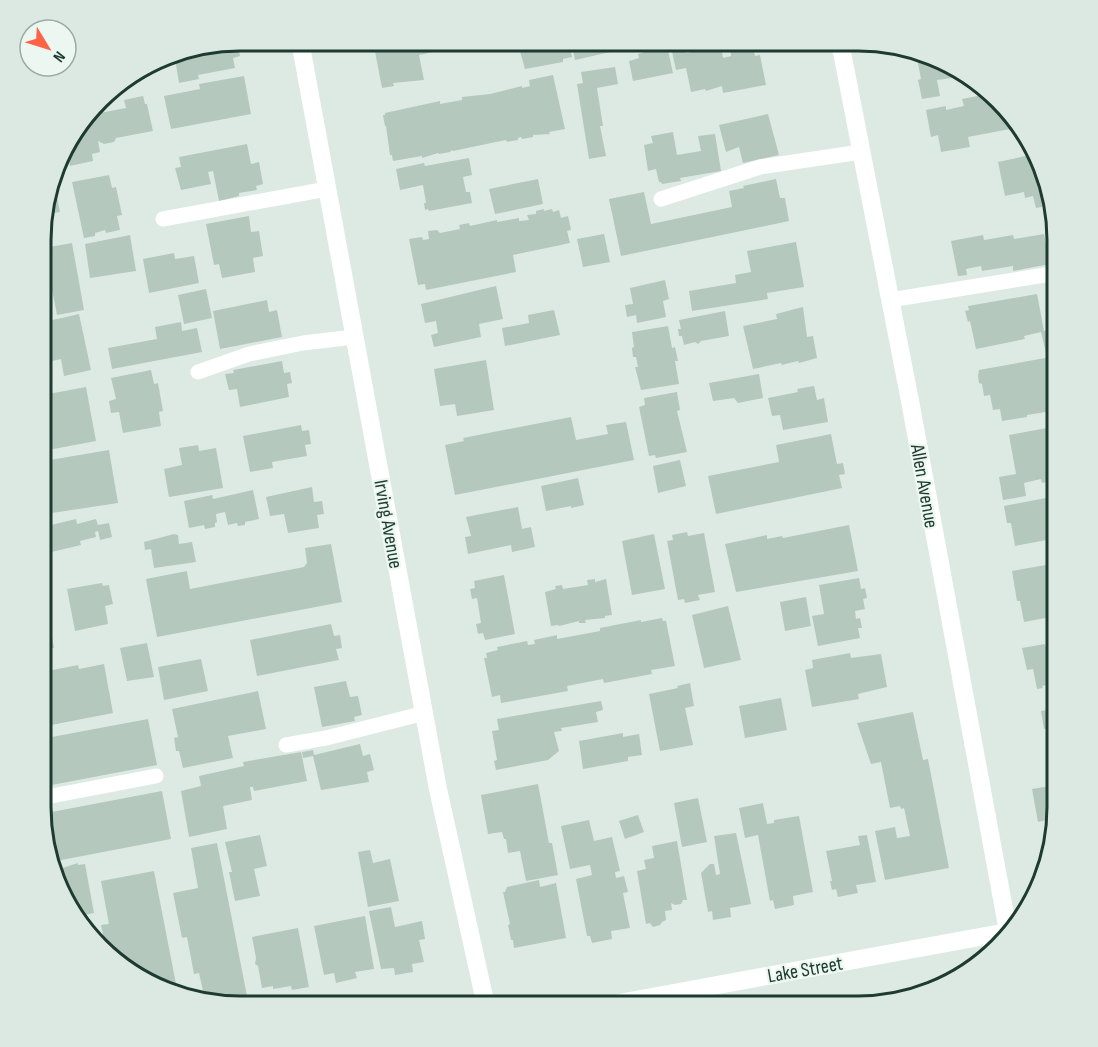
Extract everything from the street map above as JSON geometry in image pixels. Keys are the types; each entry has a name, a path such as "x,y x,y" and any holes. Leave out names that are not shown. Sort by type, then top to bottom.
{"street":[{"name":"Irving Avenue","path":"302,51 438,789 484,996"},
{"name":"Allen Avenue","path":"842,51 1006,924"},
{"name":"Lake Street","path":"657,996 1000,932"}],"lane":[{"path":"661,199 760,167 861,152"},
{"path":"163,219 327,189"},
{"path":"890,300 1047,275"},
{"path":"198,372 249,354 303,343 354,337"},
{"path":"286,745 326,738 425,713"},
{"path":"51,796 156,776"}],"building":[{"path":"239,51 240,56 233,58 235,68 198,75 199,79 179,83 176,62 191,57"},
{"path":"375,51 438,51 419,55 424,80 393,83 394,86 382,88"},
{"path":"520,51 571,51 572,57 563,59 563,62 525,69"},
{"path":"573,51 615,51 575,60"},
{"path":"649,51 668,51 673,73 633,81 629,61 639,58 638,54"},
{"path":"672,51 686,51 686,53 722,51 723,58 731,56 730,51 754,51 755,56 760,55 766,85 723,93 722,86 706,91 705,89 691,92 686,68 676,70"},
{"path":"917,61 955,78 937,80 940,96 922,99 918,80 921,79"},
{"path":"615,67 618,84 597,88 603,126 600,126 606,156 589,159 577,84 583,83 581,72"},
{"path":"553,75 565,129 549,132 550,134 533,135 533,137 522,139 521,137 518,140 452,150 422,158 422,156 393,161 383,115 385,113 440,101 440,104 462,100 462,97 490,94 522,86 522,88 530,86 529,80"},
{"path":"244,76 251,114 171,129 164,96 200,89 199,84"},
{"path":"143,96 153,131 116,138 114,142 104,144 98,141 100,152 92,154 93,161 70,166 69,160 76,145 90,125 100,113 126,108 124,100"},
{"path":"980,96 992,106 1011,129 968,137 970,147 941,152 938,135 931,137 926,110 946,106 946,110 964,106 962,99"},
{"path":"768,114 779,155 743,163 739,147 726,152 719,125"},
{"path":"673,132 677,155 701,151 698,136 715,134 721,171 680,178 681,181 662,184 659,182 656,169 648,171 644,145 653,143 651,136"},
{"path":"247,144 251,164 259,162 263,184 256,186 257,190 239,193 239,196 219,201 213,171 208,172 211,184 181,190 175,168 181,167 179,157"},
{"path":"1027,156 1041,191 1044,207 1036,208 1033,196 1025,198 1024,192 1005,196 998,162"},
{"path":"469,158 472,175 463,177 466,192 470,192 472,203 429,211 425,210 423,185 400,190 396,169"},
{"path":"109,175 112,188 116,187 122,215 117,216 120,230 106,233 105,230 95,233 95,236 84,238 72,182"},
{"path":"538,179 543,204 495,214 489,189"},
{"path":"776,179 780,198 785,198 789,221 621,256 609,199 644,192 651,224 732,207 729,191"},
{"path":"56,194 60,212 53,213"},
{"path":"544,209 544,211 552,209 553,212 559,210 561,218 568,216 571,230 567,231 570,243 513,255 516,272 426,290 425,284 418,285 409,239 422,237 423,240 429,239 428,231 437,230 440,233 460,229 459,225 469,223 470,226 497,220 497,222 519,218 519,221 529,220 527,215 536,214 536,211"},
{"path":"249,216 251,232 259,231 263,256 253,258 255,272 222,278 219,264 214,265 206,224"},
{"path":"604,234 610,262 583,267 577,239"},
{"path":"1044,234 1047,265 1013,271 1013,266 982,271 981,266 966,269 967,275 958,276 951,241 983,235 984,240 1013,235 1014,239"},
{"path":"130,235 136,271 90,278 85,244"},
{"path":"796,242 804,287 767,293 768,299 692,311 689,291 736,283 735,275 751,272 747,251"},
{"path":"72,243 84,310 57,315 51,284 51,247"},
{"path":"174,253 175,259 194,256 199,283 149,293 143,259"},
{"path":"665,280 669,299 663,301 666,317 637,323 636,315 627,317 625,305 633,304 630,288"},
{"path":"496,286 503,319 479,324 481,337 434,347 431,335 438,333 436,321 425,323 421,304"},
{"path":"206,289 212,318 184,324 178,295"},
{"path":"1037,294 1044,331 1047,330 1047,353 1041,332 1024,336 1025,339 976,349 970,321 968,322 965,311 969,310 968,306"},
{"path":"267,300 269,312 277,310 282,337 220,349 213,311"},
{"path":"803,307 807,337 813,336 817,358 799,363 798,361 782,365 781,363 753,369 743,326 777,319 776,314"},
{"path":"554,310 560,335 505,346 502,328 529,323 528,315"},
{"path":"725,311 729,336 684,345 682,336 679,336 678,329 681,329 679,320"},
{"path":"79,314 91,370 64,376 61,359 51,361 51,320"},
{"path":"181,322 182,331 197,328 202,352 112,369 108,348 157,339 155,327"},
{"path":"668,326 672,348 675,347 678,361 675,361 679,384 641,390 635,367 638,367 636,357 633,357 632,332"},
{"path":"1047,358 1046,412 1002,421 1000,409 993,410 990,395 984,396 982,384 979,383 979,370"},
{"path":"486,360 494,410 457,416 455,404 440,406 434,369"},
{"path":"282,361 284,373 290,372 292,383 287,384 289,397 240,407 237,389 229,390 225,374 234,373 233,370"},
{"path":"151,370 154,384 158,383 163,411 159,412 161,426 123,433 119,412 111,413 109,401 116,399 111,378"},
{"path":"759,374 763,398 738,403 734,398 713,401 709,383"},
{"path":"814,386 817,400 824,398 828,422 783,430 780,415 772,416 768,398"},
{"path":"86,387 96,441 51,449 51,394"},
{"path":"677,392 680,410 677,411 687,452 656,458 655,455 649,456 639,407 645,405 644,398"},
{"path":"571,417 576,440 608,434 606,425 626,422 634,460 455,495 445,445 464,441 463,438"},
{"path":"301,425 302,431 309,430 311,444 305,445 307,456 272,462 273,468 250,472 243,436"},
{"path":"1047,428 1047,482 1042,483 1041,479 1024,483 1026,496 1003,500 999,477 1016,474 1009,435"},
{"path":"831,434 837,464 843,463 845,474 839,475 842,488 716,514 708,476 779,462 776,445"},
{"path":"198,445 199,451 216,448 223,488 169,497 164,469 182,465 179,448"},
{"path":"109,450 118,503 52,513 51,460"},
{"path":"680,460 686,486 658,493 653,466"},
{"path":"578,478 584,505 546,511 541,486"},
{"path":"312,487 314,502 322,501 324,514 317,515 319,528 288,533 284,514 270,516 266,497"},
{"path":"253,490 259,519 245,522 245,525 238,526 237,523 228,525 225,512 216,514 215,527 205,529 204,525 189,528 184,501 212,495 213,499"},
{"path":"1047,498 1047,540 1015,546 1011,523 1007,523 1004,506"},
{"path":"518,507 522,529 531,527 535,547 512,552 511,545 468,554 465,537 471,536 466,517"},
{"path":"76,519 77,524 96,519 98,525 109,523 112,537 100,540 98,531 95,532 96,537 80,541 81,545 51,552 51,525"},
{"path":"849,525 858,571 736,592 725,544 767,535 767,539 782,536 783,538"},
{"path":"687,532 688,536 704,533 715,592 698,595 700,600 685,603 684,599 678,600 667,541 673,540 672,535"},
{"path":"654,534 665,589 632,595 622,541"},
{"path":"178,535 179,544 192,542 196,562 154,568 151,549 145,550 144,542"},
{"path":"331,544 342,602 157,637 146,579 187,571 190,589 304,567 307,563 305,548"},
{"path":"1047,565 1047,618 1024,622 1020,601 1017,601 1012,571"},
{"path":"504,575 515,634 485,640 483,633 478,634 476,624 481,623 477,598 472,599 470,589 475,588 474,581"},
{"path":"859,578 861,589 865,588 867,598 863,599 865,609 855,611 856,619 860,618 862,628 858,628 860,638 818,646 812,616 824,614 819,585"},
{"path":"595,579 595,582 606,579 612,615 585,620 586,623 579,623 579,621 551,626 545,592 556,589 555,586 562,585 563,589 588,585 587,580"},
{"path":"102,583 103,586 109,585 113,604 105,606 108,624 75,631 67,589"},
{"path":"806,597 811,626 785,631 780,602"},
{"path":"728,606 741,660 704,668 692,615"},
{"path":"662,618 666,621 675,666 651,670 652,674 604,683 603,679 567,686 568,691 501,703 500,695 492,697 484,658 487,658 486,653 498,650 497,647 527,641 528,645 535,644 534,640 557,635 557,639 600,631 600,628"},
{"path":"331,624 334,636 340,635 342,648 336,649 339,660 257,676 250,640"},
{"path":"51,632 54,648 51,648"},
{"path":"147,643 154,677 127,681 120,648"},
{"path":"1045,644 1047,646 1047,685 1042,686 1043,688 1037,689 1033,669 1027,670 1022,648"},
{"path":"850,653 851,658 881,654 887,687 858,694 859,699 812,707 805,670 813,668 812,660"},
{"path":"201,659 208,691 164,700 158,667"},
{"path":"104,664 113,713 51,725 51,670 78,665 79,669"},
{"path":"346,681 350,697 358,696 362,715 354,717 355,721 322,727 314,687"},
{"path":"690,683 694,706 685,708 693,745 660,751 649,694"},
{"path":"258,691 266,729 228,736 233,758 183,768 179,751 176,751 174,738 178,737 172,709"},
{"path":"781,698 787,730 745,738 739,706"},
{"path":"601,701 603,710 596,712 598,722 561,728 562,731 554,732 559,751 548,760 496,770 494,761 497,760 492,731 499,730 497,719"},
{"path":"1047,710 1047,728 1044,729 1041,711"},
{"path":"913,712 923,760 928,759 949,868 885,880 875,831 895,827 897,838 910,836 904,808 901,809 900,806 890,808 881,762 871,764 857,723"},
{"path":"148,719 157,765 51,785 51,737"},
{"path":"623,733 623,737 639,734 642,755 628,757 628,761 583,769 579,741"},
{"path":"360,744 363,756 370,754 374,770 367,772 369,782 321,790 313,756 303,758 302,752 313,750 314,755"},
{"path":"301,752 307,781 254,791 253,787 250,787 252,800 223,806 227,829 189,837 181,791 201,786 199,776 244,766 243,762"},
{"path":"538,784 549,843 552,843 558,875 526,881 520,851 508,853 506,839 502,832 488,834 481,795"},
{"path":"1047,787 1047,820 1038,822 1032,789"},
{"path":"162,791 171,839 59,861 51,812"},
{"path":"698,798 707,842 682,847 674,803"},
{"path":"763,803 767,824 774,823 774,820 799,816 813,892 793,896 794,905 775,909 773,900 770,901 758,835 745,838 739,808"},
{"path":"638,815 644,832 625,839 619,821"},
{"path":"589,820 594,841 612,837 620,871 615,872 616,878 624,876 628,892 623,893 630,928 611,931 612,939 592,943 590,936 587,936 576,879 592,875 590,865 570,869 561,826"},
{"path":"736,833 751,904 730,908 731,917 713,920 712,911 708,912 701,873 710,864 714,864 716,875 720,874 714,836"},
{"path":"260,835 267,866 254,869 260,896 235,901 229,872 232,872 225,842"},
{"path":"867,835 876,882 856,885 858,893 838,897 836,889 832,890 826,851 860,845 858,836"},
{"path":"677,841 687,900 683,900 681,904 671,903 672,910 665,911 666,920 653,927 650,923 646,924 637,871 646,869 644,860 654,858 652,846"},
{"path":"217,843 247,996 203,992 199,973 194,974 187,937 182,938 173,893 198,888 191,848"},
{"path":"370,850 373,863 390,859 399,901 368,907 358,852"},
{"path":"78,863 78,865 85,864 94,913 85,915 76,902 61,868"},
{"path":"154,871 176,984 145,971 104,939 101,925 109,924 101,881"},
{"path":"539,880 540,887 556,883 566,938 514,948 503,892 507,887"},
{"path":"391,907 395,927 422,921 425,939 419,940 424,962 412,964 413,972 395,975 394,968 381,969 369,911"},
{"path":"365,916 374,969 355,972 357,978 336,983 334,973 324,975 314,926"},
{"path":"298,928 309,987 292,990 291,986 262,988 258,966 255,964 252,937"}]}
